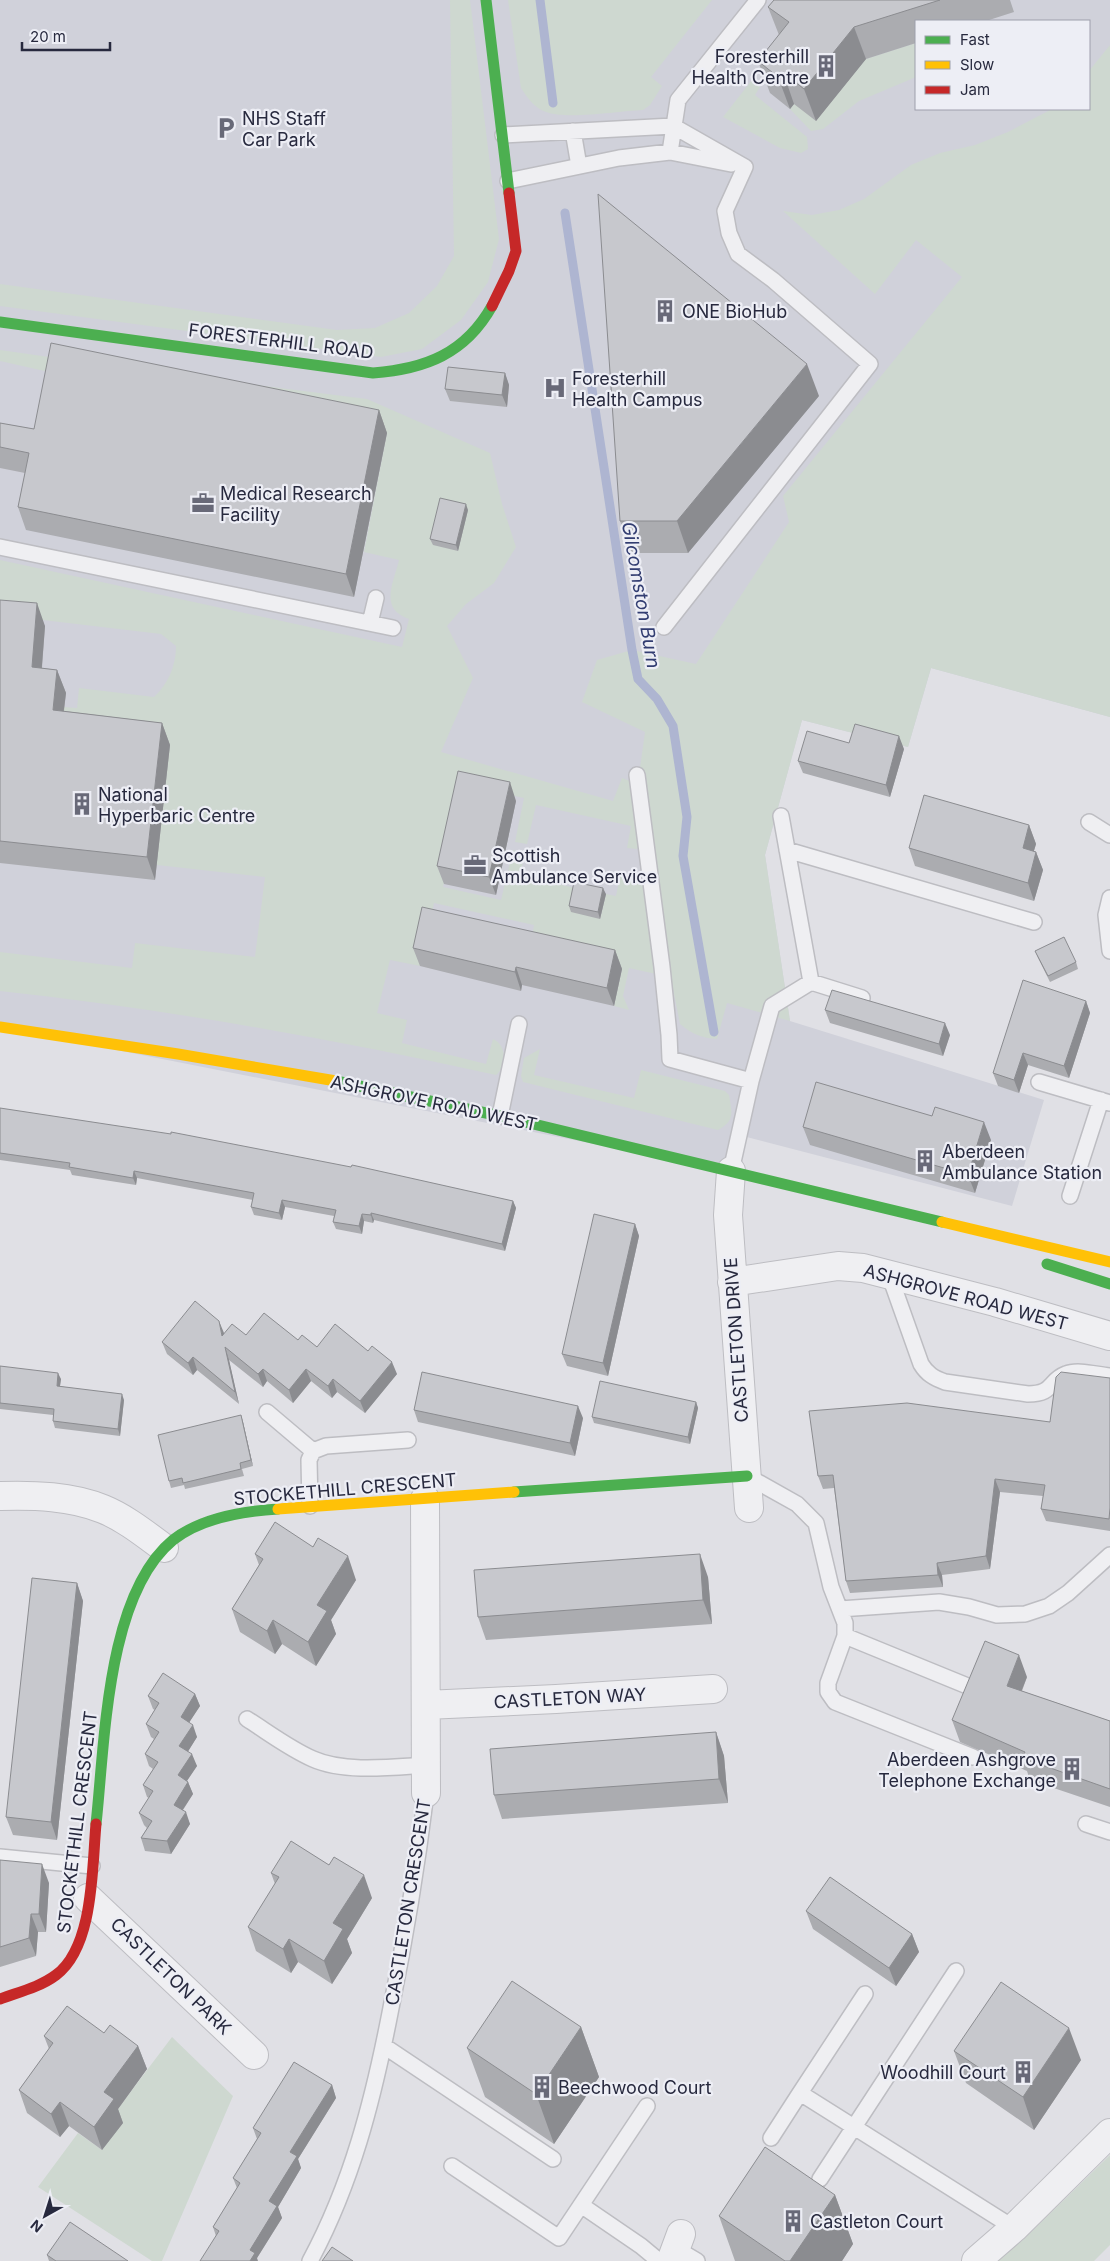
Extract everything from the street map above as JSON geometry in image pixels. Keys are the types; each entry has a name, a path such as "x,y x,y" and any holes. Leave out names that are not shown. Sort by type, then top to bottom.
{"street":[{"name":"FORESTERHILL ROAD","path":"0,322 373,373 406,370 435,360 456,348 480,325 497,301 508,278 516,251 486,0"},
{"name":"ASHGROVE ROAD WEST","path":"0,1027 343,1082 500,1116 1110,1262"},
{"name":"CASTLETON DRIVE","path":"731,1172 728,1214 750,1508"},
{"name":"ASHGROVE ROAD WEST","path":"863,1204 990,1245"},
{"path":"1036,1260 1110,1284"},
{"name":"ASHGROVE ROAD WEST","path":"732,1282 838,1266 864,1268 1110,1336"},
{"name":"STOCKETHILL CRESCENT","path":"0,1999 44,1982 63,1970 76,1952 88,1898 107,1720 119,1641 132,1602 146,1573 164,1548 191,1530 221,1518 264,1510 747,1476"},
{"path":"0,1496 28,1495 76,1501 103,1509 123,1519 164,1548"},
{"name":"CASTLETON CRESCENT","path":"425,1499 426,1793"},
{"name":"CASTLETON WAY","path":"426,1705 713,1689"},
{"name":"CASTLETON PARK","path":"88,1898 254,2055"},
{"path":"976,2261 1014,2228 1110,2133"}],"lane":[{"path":"670,152 678,100 758,0"},
{"path":"503,135 673,126 745,167"},
{"path":"573,131 579,166"},
{"path":"508,181 619,158 670,152 745,167"},
{"path":"664,627 870,364 772,280 738,254 729,232 725,211 745,167"},
{"path":"0,547 394,628"},
{"path":"370,624 376,598"},
{"path":"637,775 663,977 670,1059 751,1081"},
{"path":"781,816 811,982"},
{"path":"1088,822 1110,835"},
{"path":"787,850 1034,922"},
{"path":"1110,898 1106,915 1110,951"},
{"path":"731,1172 751,1081 772,1006 811,982 862,998"},
{"path":"500,1116 519,1024"},
{"path":"1039,1082 1106,1102 1070,1196"},
{"path":"889,1274 921,1364 926,1373 936,1379 945,1382 1028,1394 1040,1394 1049,1390 1057,1380 1067,1373 1110,1376"},
{"path":"267,1412 313,1451"},
{"path":"310,1506 309,1460 313,1451 326,1446 408,1440"},
{"path":"747,1476 797,1504 816,1523 831,1586 845,1624 845,1636 828,1683 828,1692 834,1702 973,1757"},
{"path":"840,1609 939,1602 969,1607 997,1616 1025,1614 1049,1606 1068,1593 1110,1555"},
{"path":"845,1636 965,1685"},
{"path":"248,1719 283,1743 314,1760 338,1765 380,1767 427,1764"},
{"name":"CASTLETON CRESCENT","path":"310,2261 333,2214 355,2160 369,2115 416,1875 426,1793"},
{"path":"1086,1824 1110,1832"},
{"path":"0,1857 92,1866"},
{"path":"820,2179 956,1971"},
{"path":"771,2138 864,1994"},
{"path":"384,2046 553,2159"},
{"path":"800,2093 1014,2228"},
{"path":"452,2166 559,2238 647,2106"},
{"path":"581,2205 641,2246 676,2253"}],"shaded area":[{"name":"Foresterhill Health Campus","path":"0,0 1110,0 1110,717 931,668 908,747 802,720 765,855 790,1021 1044,1100 1012,1206 739,1135 731,1171 0,1027"},
{"path":"450,0 470,0 499,239 488,282 461,320 422,349 381,357 0,306 0,284 337,330 375,328 409,313 437,286 454,256"},
{"path":"508,0 712,0 651,77 662,86 650,105 643,110 566,115 546,112 538,108 521,88"},
{"path":"915,43 915,77 859,101 823,129 811,131 790,109 794,104 866,59"},
{"path":"1110,45 1110,717 931,668 908,747 802,720 765,855 790,1021 727,1003 717,1039 697,1035 680,1024 669,969 640,768 645,732 582,702 597,660 632,650 696,664 789,522 783,496 962,277 916,240 875,294 783,211 812,215 839,210 864,199 911,165 940,153 975,145 1008,132 1050,110 1090,110 1090,70"},
{"path":"752,80 760,87 755,95 807,137 808,149 801,153 780,148 723,117"},
{"path":"0,350 367,399 490,453 502,504 516,547 494,583 466,604 447,626 473,678 441,752 613,801 622,778 630,781 642,840 637,849 627,848 631,826 536,805 527,844 515,842 524,798 466,785 443,887 501,900 513,850 525,853 520,876 576,888 600,919 606,894 616,896 621,872 636,877 646,885 656,974 629,968 623,996 629,1010 614,1006 622,969 530,948 534,925 434,903 420,966 390,960 377,1013 407,1020 402,1043 486,1064 493,1039 501,1046 504,1056 500,1071 496,1075 373,1049 249,1026 63,998 0,991 0,952 132,968 135,943 255,957 265,877 157,865 61,732 64,707 77,708 79,688 154,697 170,674 175,661 176,646 161,634 9,616 0,611 0,560 402,647 409,619 394,609 391,602 390,595 399,560 364,552 387,433 58,374 0,361"},
{"path":"540,1049 534,1075 634,1098 641,1070 725,1091 729,1095 730,1120 718,1130 523,1082 521,1076 524,1058"},
{"path":"172,2037 233,2096 162,2261 152,2261 38,2187 78,2133 102,2150 113,2115"},
{"path":"1110,2155 1110,2245 1094,2261 997,2261 1025,2238"}],"building":[{"path":"774,0 940,0 854,27 804,89 783,72 778,77 758,61 789,22 768,7"},
{"name":"ONE BioHub","path":"598,194 807,364 677,521 620,521"},
{"name":"Medical Research Facility","path":"51,343 379,410 346,574 18,507 29,453 0,447 0,423 34,429"},
{"path":"448,367 505,373 502,395 445,389"},
{"path":"440,498 466,504 456,545 430,539"},
{"name":"National Hyperbaric Centre","path":"0,600 37,603 32,667 57,670 53,710 162,723 147,857 0,841"},
{"path":"855,724 899,736 886,785 798,761 807,731 849,743"},
{"name":"Scottish Ambulance Service","path":"458,771 510,782 489,877 437,866"},
{"path":"924,795 1029,825 1023,848 1036,852 1028,883 909,848"},
{"path":"574,882 603,888 598,912 569,906"},
{"path":"422,907 615,950 607,988 516,967 515,972 413,948"},
{"path":"1064,937 1076,962 1048,976 1035,951"},
{"path":"1023,980 1086,1001 1064,1066 1023,1053 1014,1080 993,1073"},
{"path":"832,990 945,1023 939,1044 825,1010"},
{"name":"Aberdeen Ambulance Station","path":"816,1082 932,1116 935,1107 984,1122 968,1175 803,1127"},
{"path":"0,1108 171,1134 171,1132 351,1167 352,1165 513,1201 502,1244 371,1213 371,1215 362,1214 359,1226 333,1222 336,1210 282,1200 279,1213 251,1207 254,1193 134,1171 133,1178 69,1167 70,1163 0,1153"},
{"path":"594,1214 635,1224 603,1363 562,1354"},
{"path":"195,1301 219,1321 222,1336 232,1324 246,1335 264,1313 298,1340 302,1335 317,1347 335,1324 368,1351 372,1346 392,1362 360,1401 333,1379 328,1386 306,1369 289,1390 263,1369 258,1374 225,1347 235,1392 193,1357 188,1363 162,1342"},
{"path":"0,1366 58,1373 57,1386 122,1394 118,1429 53,1421 54,1409 0,1403"},
{"path":"422,1372 578,1406 570,1443 414,1410"},
{"path":"1061,1372 1110,1378 1109,1519 1041,1509 1045,1485 995,1479 986,1556 937,1563 938,1575 846,1581 833,1475 818,1476 809,1411 907,1403 1050,1422 1056,1377"},
{"path":"600,1381 696,1402 688,1437 592,1417"},
{"path":"241,1415 251,1460 240,1463 241,1469 183,1483 182,1478 169,1481 158,1435"},
{"path":"275,1522 313,1547 318,1538 348,1556 317,1605 327,1611 308,1642 273,1620 267,1631 232,1609 263,1559 255,1554"},
{"path":"700,1554 703,1600 478,1617 474,1570"},
{"path":"32,1578 77,1583 51,1822 6,1817"},
{"path":"985,1641 1019,1655 1007,1686 1110,1721 1110,1789 1022,1758 1025,1752 952,1720"},
{"path":"163,1673 195,1694 181,1717 193,1725 179,1746 192,1754 178,1775 188,1782 174,1805 186,1812 167,1841 141,1838 152,1821 139,1813 153,1791 143,1785 158,1762 145,1754 159,1732 146,1724 159,1703 148,1696"},
{"path":"716,1732 719,1779 494,1795 490,1749"},
{"path":"291,1841 329,1865 334,1857 364,1875 333,1923 343,1929 324,1961 289,1939 283,1949 248,1927 279,1877 271,1873"},
{"path":"0,1860 42,1864 39,1914 31,1914 29,1938 0,1947"},
{"path":"830,1877 912,1934 889,1968 806,1911"},
{"path":"512,1981 581,2027 536,2094 467,2048"},
{"path":"1001,1982 1069,2028 1023,2097 954,2051"},
{"path":"67,2006 104,2033 110,2025 138,2046 104,2092 114,2099 94,2127 60,2102 51,2114 19,2090 53,2043 44,2036"},
{"path":"294,2062 332,2085 290,2152 297,2156 269,2201 277,2206 250,2250 255,2253 250,2261 200,2261 219,2231 213,2227 240,2183 233,2178 261,2133 253,2128"},
{"path":"765,2147 835,2195 790,2261 785,2261 719,2216"},
{"path":"70,2222 128,2261 56,2261 47,2255"},
{"path":"332,2247 353,2261 322,2261"}],"waterway":[{"name":"Gilcomston Burn","path":"540,0 553,103"},
{"name":"Gilcomston Burn","path":"565,213 638,679 657,699 673,726 687,817 683,856 714,1032"}],"traffic: fast":[{"path":"486,0 509,193"},
{"path":"0,322 373,373 410,368 442,356 469,336 492,306"},
{"path":"336,1081 500,1116 942,1222"},
{"path":"1047,1264 1110,1284"},
{"path":"514,1492 747,1476"},
{"path":"96,1824 102,1753 113,1672 122,1633 134,1596 151,1565 173,1540 196,1526 237,1514 278,1509"}],"traffic: slow":[{"path":"0,1027 178,1054 336,1081"},
{"path":"942,1222 1110,1262"},
{"path":"278,1509 514,1492"}],"traffic: jam":[{"path":"492,306 509,271 516,251 509,193"},
{"path":"0,1999 36,1986 56,1975 68,1962 78,1946 89,1905 96,1824"}],"place":[{"name":"Foresterhill Health Centre","path":"826,66"},
{"name":"NHS Staff Car Park","path":"226,128"},
{"name":"ONE BioHub","path":"665,311"},
{"name":"Foresterhill Health Campus","path":"555,388"},
{"name":"Medical Research Facility","path":"203,503"},
{"name":"National Hyperbaric Centre","path":"82,804"},
{"name":"Scottish Ambulance Service","path":"475,865"},
{"name":"Aberdeen Ambulance Station","path":"925,1161"},
{"name":"Aberdeen Ashgrove Telephone Exchange","path":"1072,1769"},
{"name":"Woodhill Court","path":"1023,2072"},
{"name":"Beechwood Court","path":"542,2087"},
{"name":"Castleton Court","path":"793,2221"}]}
